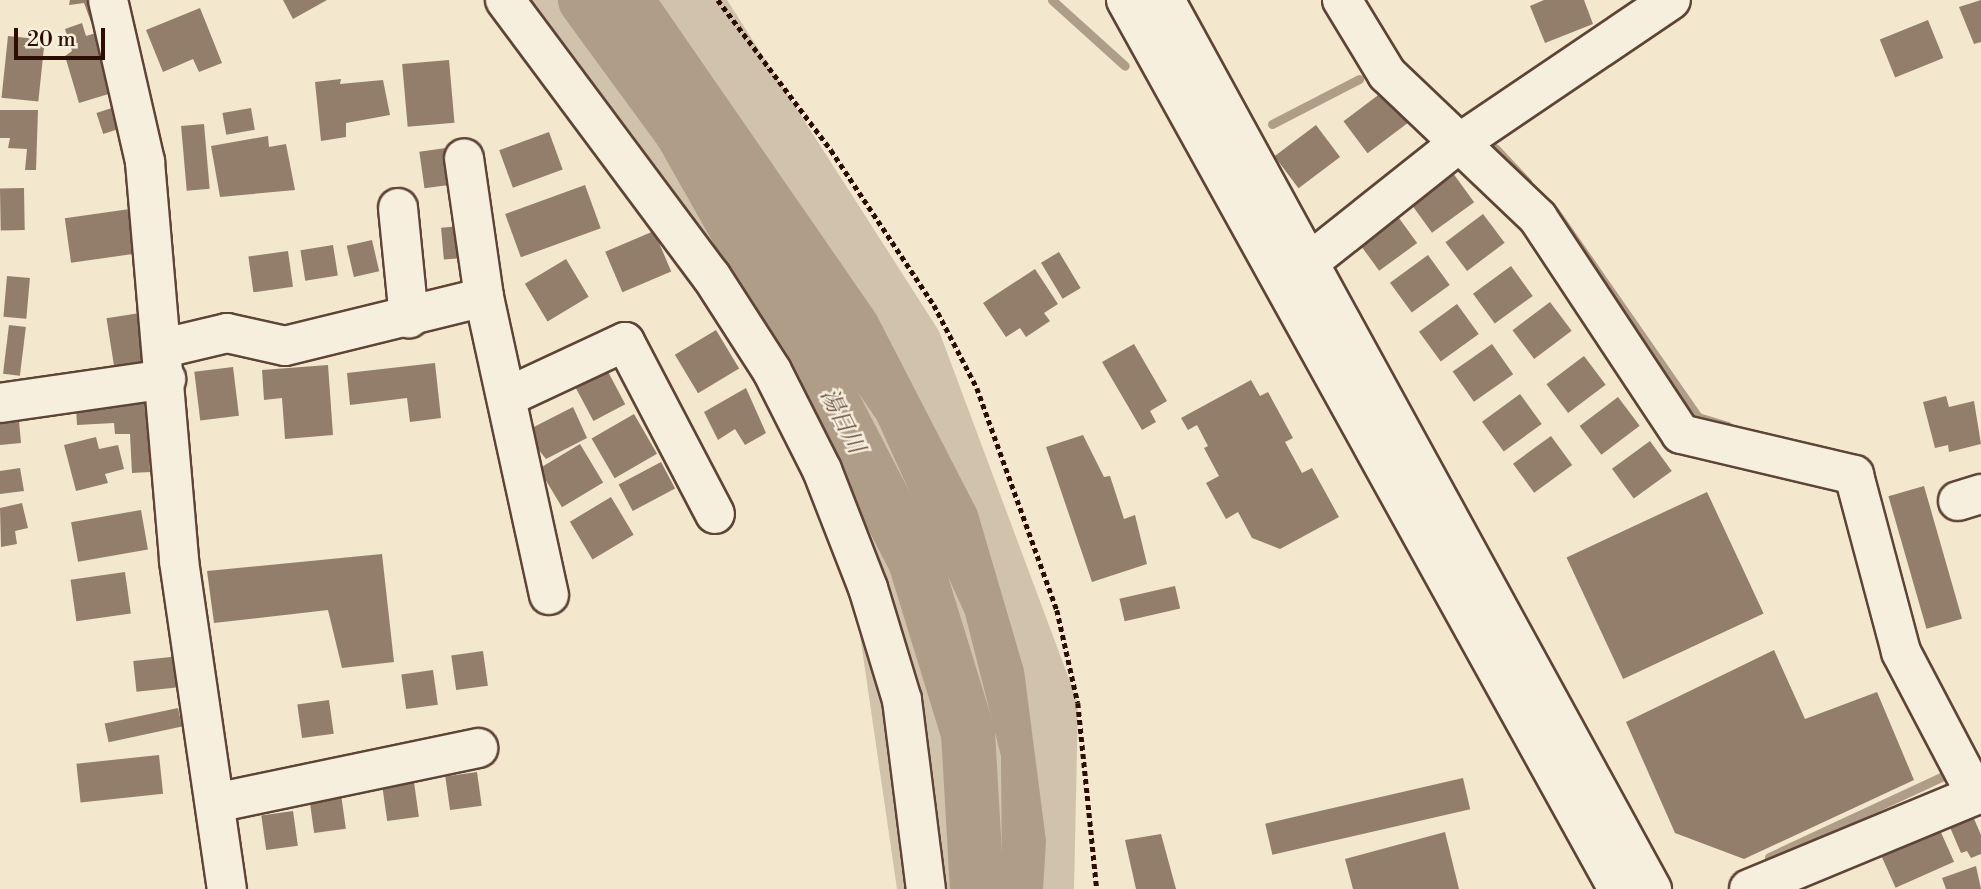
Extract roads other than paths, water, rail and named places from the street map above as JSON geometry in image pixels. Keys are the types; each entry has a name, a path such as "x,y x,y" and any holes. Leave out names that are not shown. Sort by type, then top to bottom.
{"street":[{"path":"108,0 145,162 165,364 179,561 227,889"},
{"path":"505,0 711,276 772,371 822,470 868,588 902,700 926,889"},
{"path":"1126,0 1618,889"},
{"path":"1165,0 1307,264 1652,889"},
{"path":"1342,0 1387,74 1538,218 1681,433 1836,470 1901,652 1978,794 1749,889"},
{"path":"1307,264 1458,144 1671,0"},
{"path":"464,158 484,297 509,396 549,595"},
{"path":"398,208 409,318"},
{"path":"0,403 165,364 227,333 285,346 409,318 484,297"},
{"path":"509,396 625,342 716,514"},
{"path":"215,803 478,748"}],"waterway":[{"name":"湯日川","path":"585,0 681,131 814,366 915,561 968,733 977,889"},
{"path":"1052,0 1125,66"},
{"path":"1272,124 1359,79"},
{"path":"1495,148 1527,182"},
{"path":"1554,210 1698,417 1728,426"},
{"path":"1769,857 1952,772"}]}
